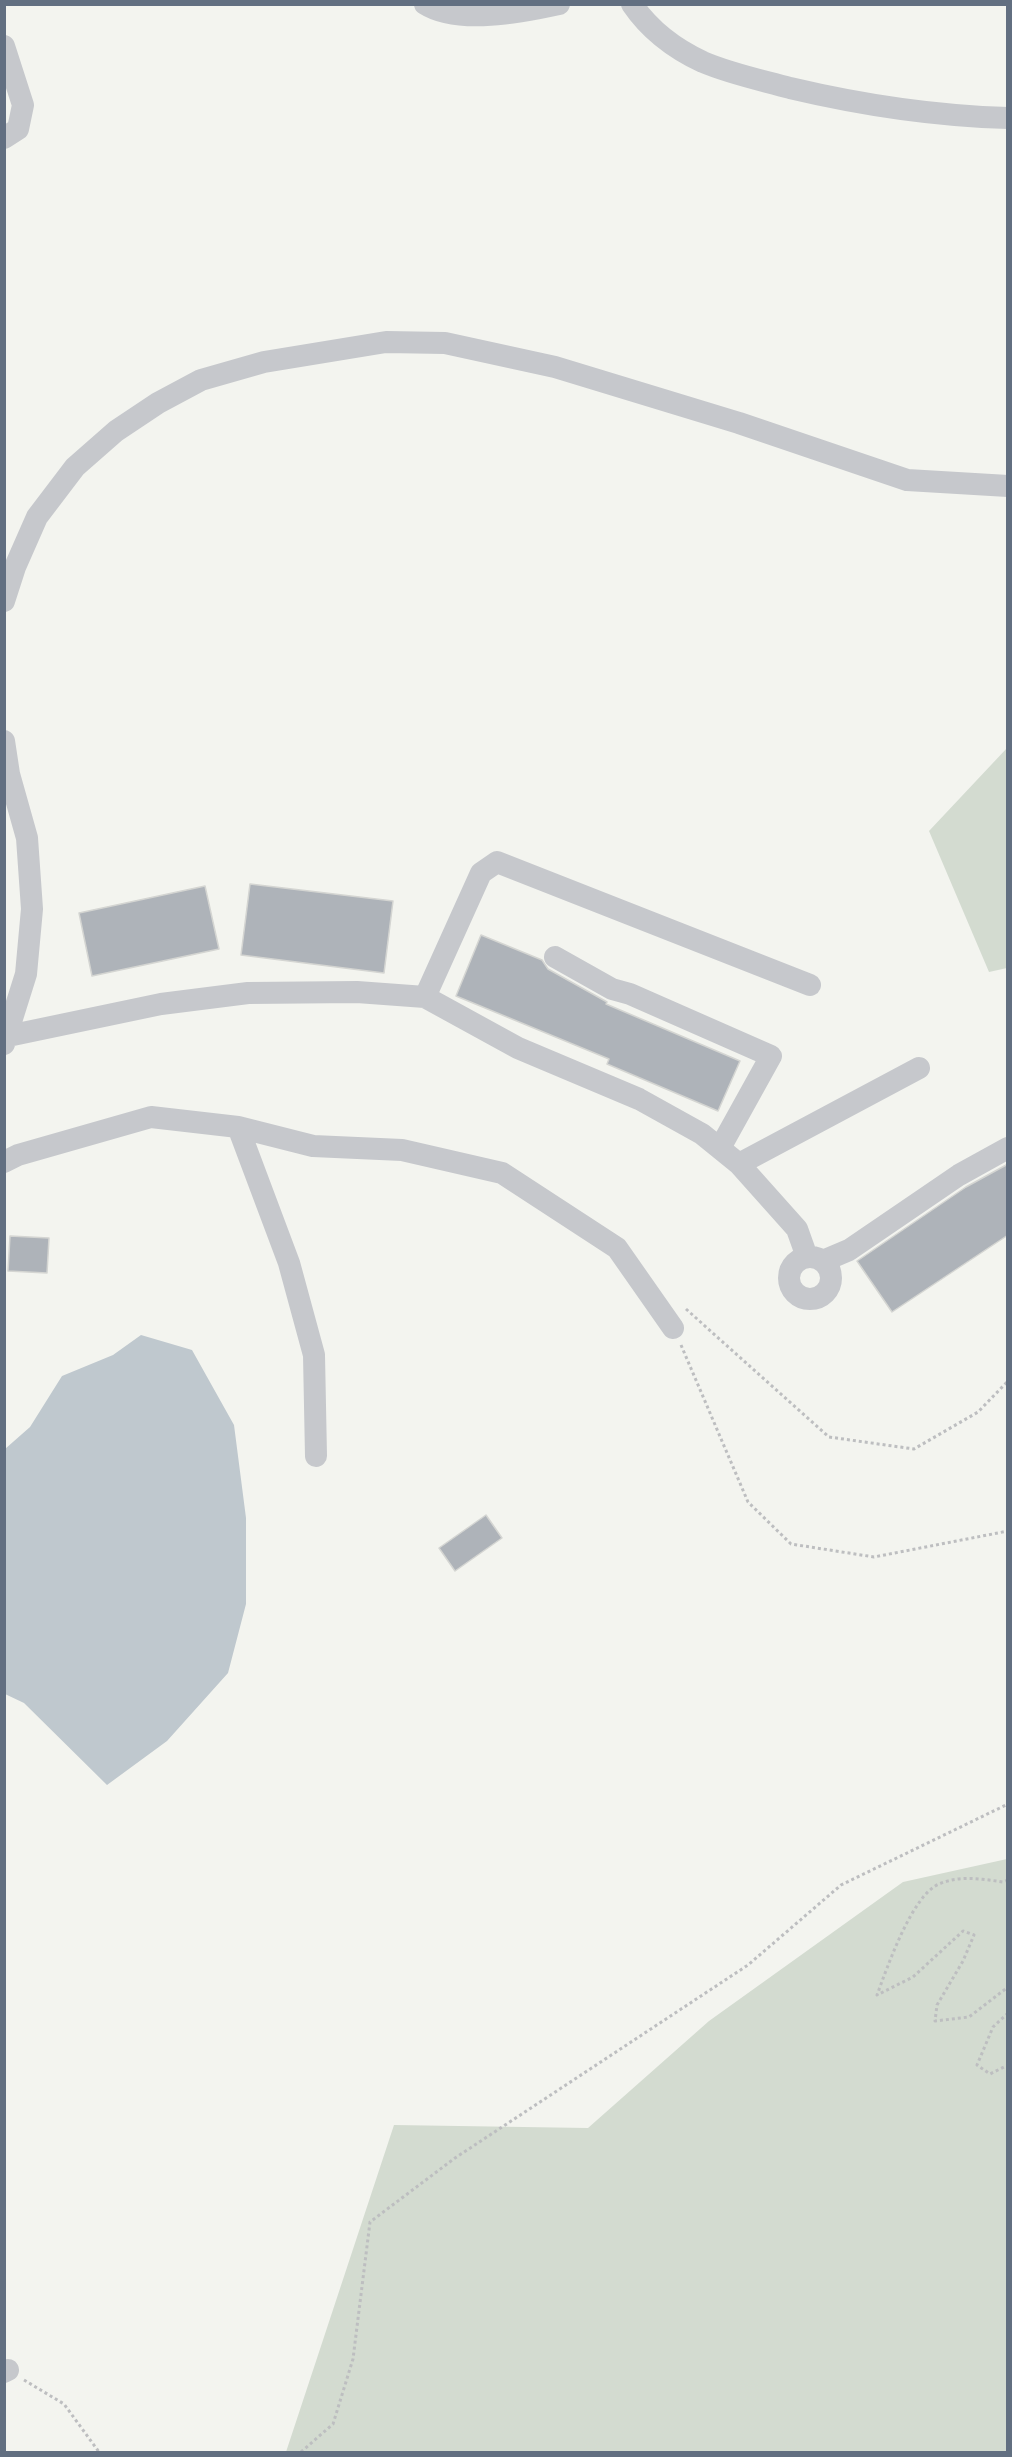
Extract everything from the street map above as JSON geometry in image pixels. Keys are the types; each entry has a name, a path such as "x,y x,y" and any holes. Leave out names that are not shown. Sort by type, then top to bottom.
{"street":[{"path":"425,4 438,12 508,15 559,4"},
{"path":"632,4 659,35 701,61 740,75 848,102 948,116 1008,118"},
{"path":"4,46 10,58 23,105 18,129 4,138"},
{"path":"4,601 15,567 38,517 75,467 116,431 158,403 201,380 264,362 386,342 445,343 555,367 739,423 907,480 1008,486"},
{"path":"4,741 9,774 27,838 32,909 26,974 6,1040 161,1004 248,993 357,992 425,998 518,1048 639,1099 702,1134 739,1164 796,1228 815,1259 849,1250 959,1175 1008,1148"},
{"path":"425,998 481,873 497,862 810,985"},
{"path":"555,957 612,989 630,994 771,1056 720,1148"},
{"path":"739,1164 919,1068"},
{"path":"4,1162 18,1155 151,1117 238,1127 314,1146 402,1150 502,1173 617,1248 673,1328"},
{"path":"238,1127 290,1263 314,1355 316,1456"}],"path":[{"path":"679,1303 829,1437 914,1449 978,1412 1008,1382"},
{"path":"673,1328 748,1502 791,1544 874,1557 1008,1531"},
{"path":"301,2452 333,2424 353,2359 370,2222 455,2158 748,1965 842,1885 1008,1804"},
{"path":"1008,1880 1003,1882 965,1878 937,1884 914,1909 877,1995 913,1977 963,1931 974,1935 963,1961 937,2005 935,2021 969,2017 1008,1987"},
{"path":"1008,2013 993,2027 977,2065 990,2074 1008,2065"},
{"path":"6,2371 64,2404 99,2452"}],"shaded area":[{"path":"1007,748 1007,968 989,972 929,831"},
{"path":"141,1335 192,1350 234,1425 246,1518 246,1604 228,1673 167,1741 107,1785 24,1703 5,1694 5,1449 30,1427 62,1376 113,1355"},
{"path":"1007,1859 1007,2452 286,2452 394,2125 588,2128 709,2021 903,1882"}],"building":[{"path":"250,884 393,901 384,973 241,955"},
{"path":"205,886 219,949 92,976 79,913"},
{"path":"481,935 542,960 548,969 607,1002 606,1004 740,1061 718,1111 607,1064 609,1059 456,996"},
{"path":"1008,1164 1008,1235 892,1312 857,1261 966,1187"},
{"path":"10,1236 49,1238 47,1273 8,1271"},
{"path":"486,1515 502,1538 455,1571 439,1548"}]}
